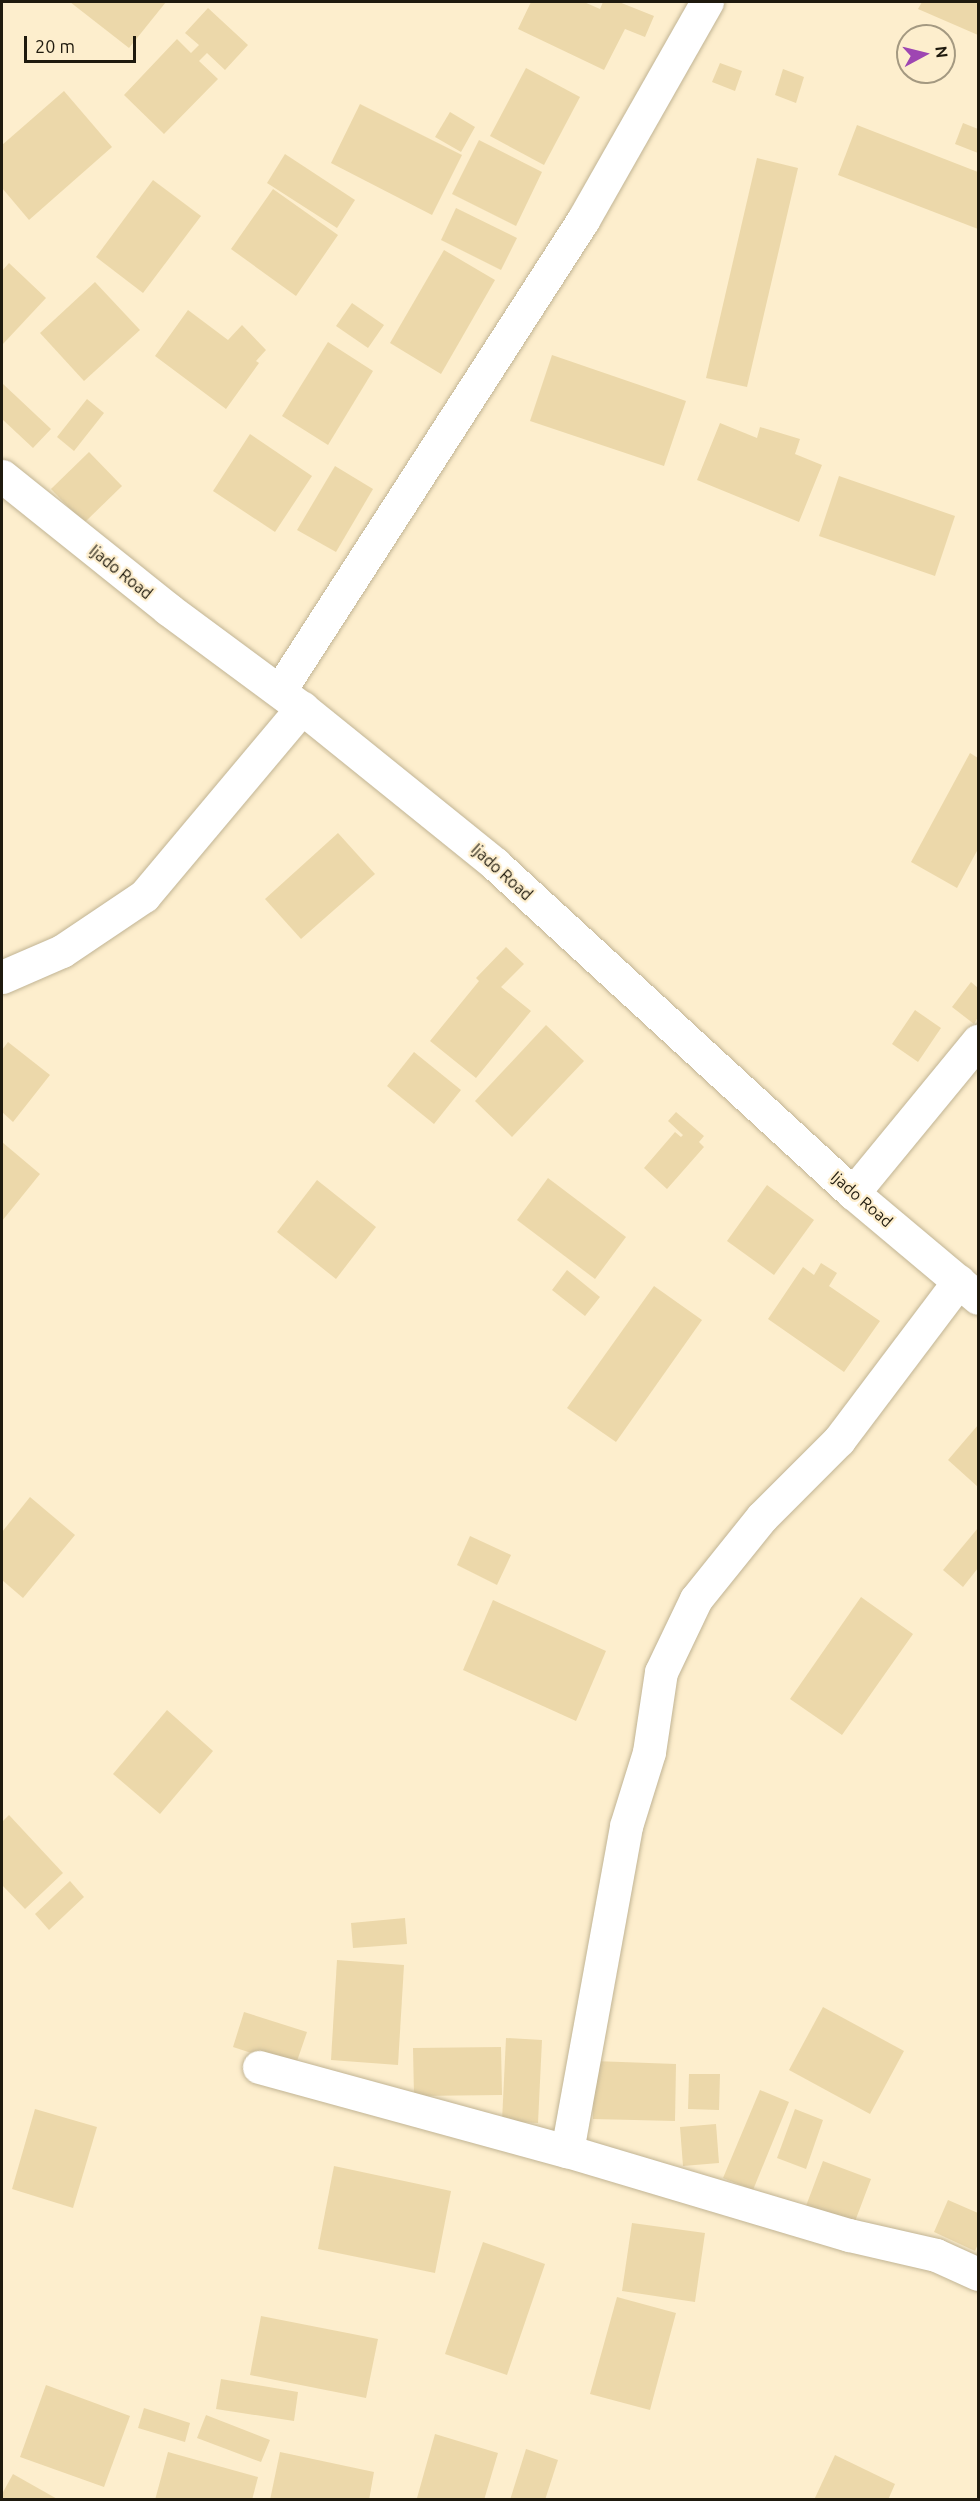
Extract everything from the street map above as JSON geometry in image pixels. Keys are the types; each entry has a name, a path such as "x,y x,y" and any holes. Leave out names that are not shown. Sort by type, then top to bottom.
{"street":[{"path":"2,977 62,951 144,896 291,699 583,220 706,2"},
{"name":"Ijado Road","path":"2,476 168,609 291,699 495,864 853,1193 969,1290"},
{"path":"853,1193 978,1041"},
{"path":"567,2151 626,1826 649,1752 661,1672 696,1599 762,1517 839,1440 969,1290"},
{"path":"260,2067 567,2151 849,2235 936,2255 978,2274"}],"building":[{"path":"70,2 166,2 129,48"},
{"path":"531,2 584,2 600,9 603,2 619,2 654,16 645,37 625,29 604,70 518,29"},
{"path":"922,2 978,2 978,35 956,24 918,9"},
{"path":"208,8 248,45 225,70 207,53 199,61 218,79 164,134 124,95 177,39 191,53 199,45 185,33"},
{"path":"720,63 742,71 735,91 712,82"},
{"path":"526,68 580,97 544,165 490,136"},
{"path":"783,69 804,77 796,103 775,95"},
{"path":"64,91 112,147 29,220 2,188 2,145"},
{"path":"360,104 462,155 432,215 331,163"},
{"path":"450,112 475,127 461,152 435,137"},
{"path":"963,123 978,129 978,153 955,144"},
{"path":"857,125 978,172 978,229 838,175"},
{"path":"479,140 542,172 516,226 452,194"},
{"path":"285,154 355,200 337,228 267,183"},
{"path":"757,158 798,168 747,387 706,378"},
{"path":"153,180 201,216 143,293 96,257"},
{"path":"273,189 338,235 296,296 231,249"},
{"path":"456,208 517,238 501,270 441,240"},
{"path":"444,250 495,280 441,374 390,343"},
{"path":"9,263 46,298 2,345 2,271"},
{"path":"95,282 140,330 84,381 40,333"},
{"path":"352,303 384,325 368,348 336,326"},
{"path":"188,310 228,340 242,325 266,350 256,361 259,363 226,409 155,356"},
{"path":"328,342 373,371 328,445 282,416"},
{"path":"552,355 686,401 664,466 530,421"},
{"path":"2,383 51,429 33,448 2,419"},
{"path":"87,399 104,413 74,451 57,437"},
{"path":"720,423 757,438 760,427 800,439 795,454 822,465 799,522 697,480"},
{"path":"250,434 312,476 275,532 213,491"},
{"path":"89,452 122,486 84,523 51,489"},
{"path":"335,466 373,489 336,552 297,530"},
{"path":"839,476 955,516 935,576 819,536"},
{"path":"970,753 978,758 978,849 957,888 911,862"},
{"path":"338,833 375,874 301,939 265,899"},
{"path":"506,947 524,964 501,987 531,1011 476,1078 430,1041 479,981 476,978"},
{"path":"971,982 978,988 978,1017 974,1024 952,1007"},
{"path":"915,1010 941,1028 918,1062 892,1044"},
{"path":"546,1025 584,1061 512,1137 475,1101"},
{"path":"8,1042 50,1075 13,1122 2,1112 2,1050"},
{"path":"414,1052 461,1090 434,1124 387,1086"},
{"path":"676,1112 704,1136 699,1142 704,1147 667,1189 644,1168 675,1132 681,1137 683,1135 668,1121"},
{"path":"2,1142 40,1174 2,1221"},
{"path":"548,1178 626,1237 595,1279 517,1220"},
{"path":"317,1180 376,1227 336,1279 277,1232"},
{"path":"767,1185 814,1220 774,1275 727,1241"},
{"path":"821,1263 837,1273 829,1286 880,1321 844,1372 768,1319 803,1267 814,1275"},
{"path":"567,1270 600,1297 585,1316 552,1290"},
{"path":"654,1286 702,1320 616,1442 567,1408"},
{"path":"978,1425 978,1487 948,1460"},
{"path":"30,1497 75,1535 23,1598 2,1580 2,1532"},
{"path":"978,1528 978,1568 963,1587 943,1570"},
{"path":"470,1536 511,1555 497,1585 457,1565"},
{"path":"861,1597 913,1634 842,1735 790,1699"},
{"path":"493,1600 606,1651 576,1721 463,1670"},
{"path":"167,1710 213,1751 160,1814 113,1774"},
{"path":"9,1815 63,1873 25,1909 2,1885 2,1822"},
{"path":"70,1881 84,1897 49,1930 35,1914"},
{"path":"405,1918 407,1944 353,1948 351,1923"},
{"path":"337,1960 404,1965 398,2065 331,2060"},
{"path":"823,2007 904,2051 870,2114 789,2070"},
{"path":"244,2012 307,2032 295,2067 233,2047"},
{"path":"506,2038 542,2040 538,2123 502,2121"},
{"path":"501,2047 502,2095 414,2096 413,2048"},
{"path":"594,2061 676,2064 675,2121 593,2119"},
{"path":"689,2074 720,2074 719,2110 688,2109"},
{"path":"760,2090 789,2102 753,2190 723,2178"},
{"path":"35,2109 97,2127 73,2208 12,2189"},
{"path":"795,2109 823,2120 806,2169 777,2158"},
{"path":"716,2124 719,2163 683,2166 680,2127"},
{"path":"823,2161 871,2179 854,2224 806,2206"},
{"path":"334,2166 451,2191 435,2273 318,2249"},
{"path":"948,2200 978,2213 978,2244 975,2251 934,2232"},
{"path":"632,2223 705,2233 695,2302 622,2291"},
{"path":"483,2242 545,2264 507,2375 445,2354"},
{"path":"617,2297 676,2313 650,2410 590,2394"},
{"path":"261,2316 378,2339 366,2398 250,2375"},
{"path":"221,2379 298,2392 294,2421 216,2409"},
{"path":"46,2385 130,2416 104,2487 20,2457"},
{"path":"144,2408 190,2423 185,2442 138,2428"},
{"path":"206,2415 270,2440 261,2462 197,2438"},
{"path":"435,2434 498,2453 484,2500 417,2498"},
{"path":"526,2449 558,2460 545,2500 510,2500"},
{"path":"168,2452 258,2477 252,2500 155,2500"},
{"path":"280,2452 374,2472 369,2500 270,2500"},
{"path":"835,2455 895,2484 888,2500 814,2500"},
{"path":"13,2474 59,2500 2,2500 2,2494"}]}
